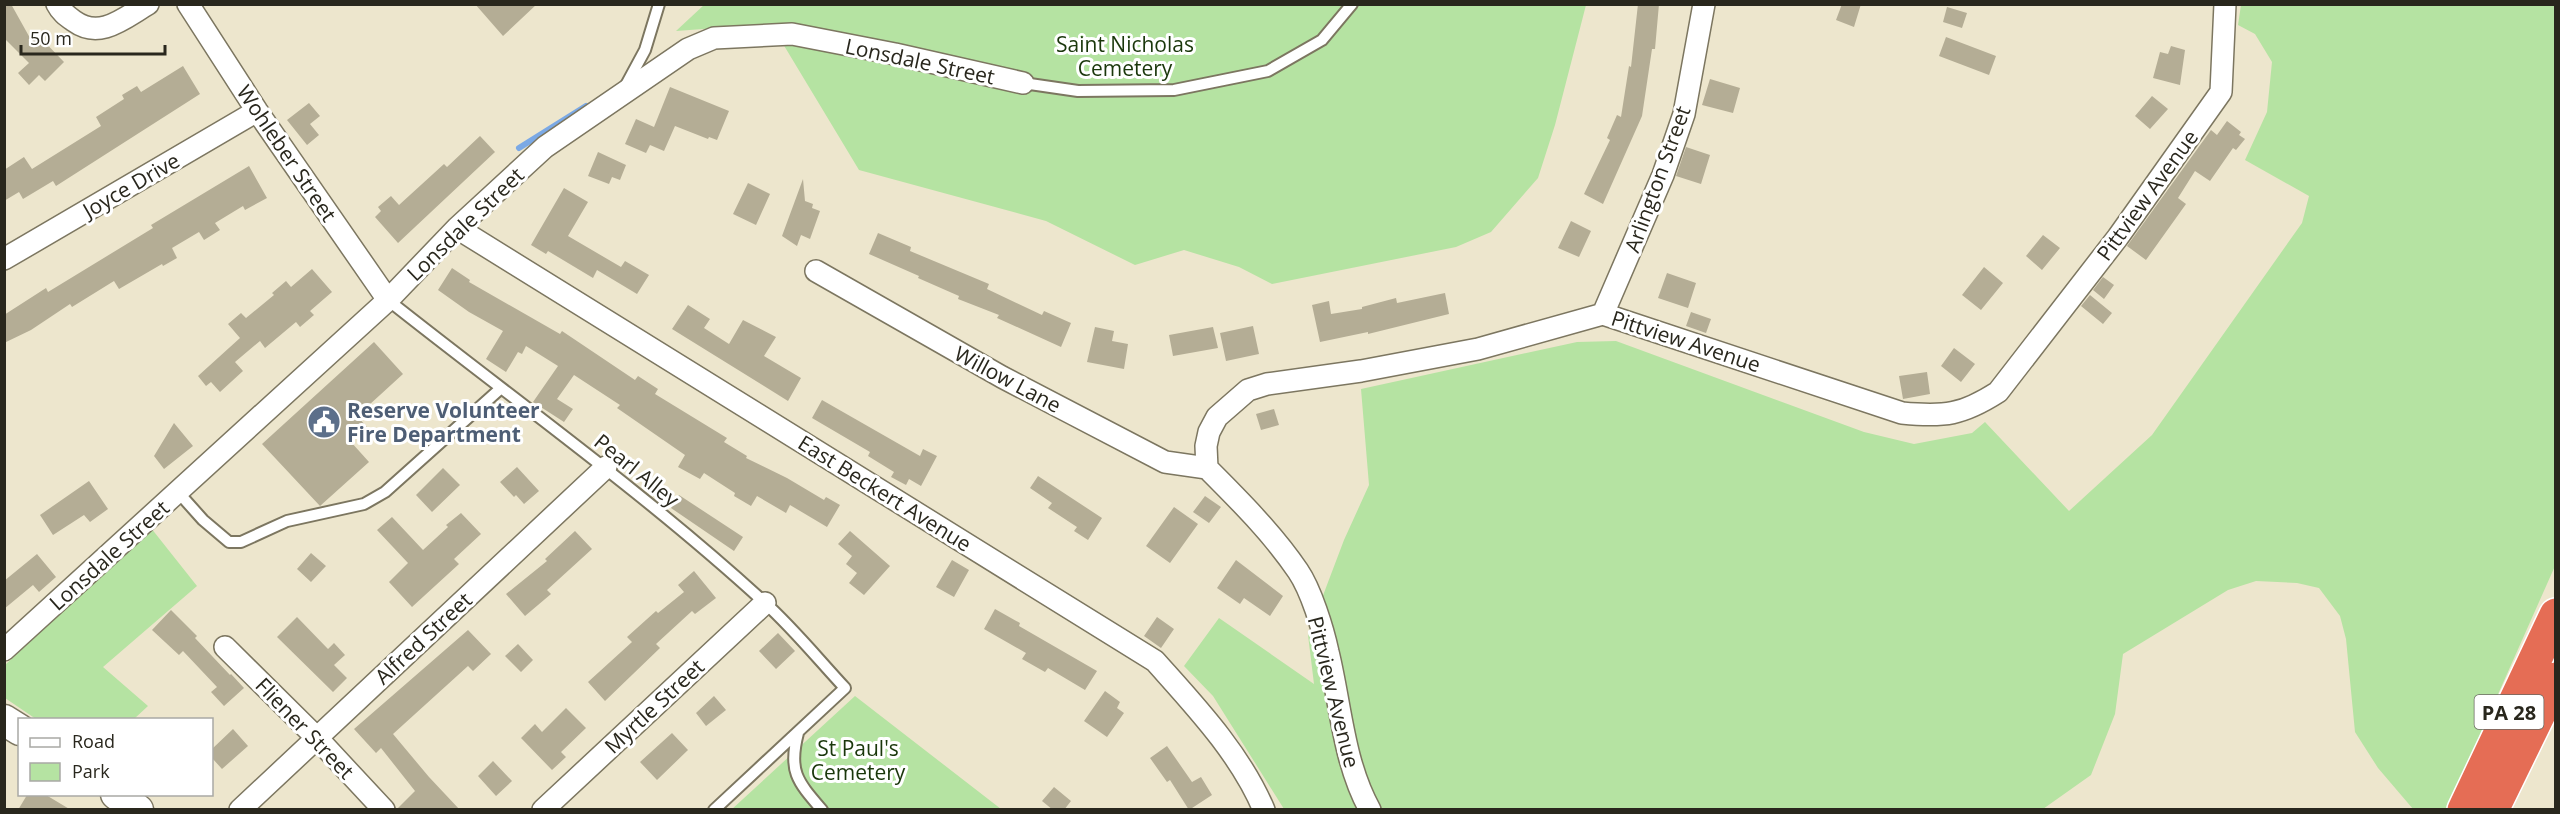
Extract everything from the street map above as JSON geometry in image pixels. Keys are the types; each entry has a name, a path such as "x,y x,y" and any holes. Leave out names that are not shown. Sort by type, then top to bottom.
{"highway":[{"name":"PA 28","path":"2463,810 2556,615"},
{"name":"PA 28","path":"2492,810 2556,679"}],"street":[{"path":"57,4 60,10 84,28 106,29 148,4"},
{"name":"Wohleber Street","path":"188,4 257,111 388,300"},
{"name":"Arlington Street","path":"1603,314 1663,175 1684,114 1704,4"},
{"name":"Pittview Avenue","path":"1370,810 1361,794 1348,756 1328,650 1299,572 1235,496 1207,468 1206,446 1209,432 1217,417 1248,390 1267,384 1361,371 1478,349 1603,314 1902,413 1934,416 1972,408 1998,392 2118,237 2221,92 2225,4"},
{"name":"Lonsdale Street","path":"4,650 388,300 457,228 545,147 688,49 714,38 792,34 895,54 1023,83"},
{"name":"Joyce Drive","path":"4,259 257,111"},
{"name":"East Beckert Avenue","path":"457,228 1155,661 1209,723 1233,755 1264,810"},
{"name":"Willow Lane","path":"816,271 1002,377 1165,462 1207,468"},
{"name":"Alfred Street","path":"240,810 606,467"},
{"name":"Myrtle Street","path":"543,810 765,603"},
{"name":"Fliener Street","path":"225,647 317,738 384,810"},
{"path":"4,720 18,729"},
{"path":"117,796 138,810"}],"lane":[{"path":"623,92 645,50 659,4"},
{"path":"1023,83 1078,91 1174,90 1268,71 1322,40 1352,4"},
{"name":"Pearl Alley","path":"388,300 500,389 606,467 765,603 845,688 798,731"},
{"path":"178,492 203,520 229,542 241,542 287,521 364,504 400,480 500,389"},
{"path":"714,810 798,731"},
{"path":"798,731 794,749 794,773 800,786 822,810"}],"green space":[{"name":"Saint Nicholas Cemetery","path":"705,4 1586,5 1555,125 1538,178 1491,232 1456,247 1272,284 1239,267 1184,250 1135,265 1046,221 859,170 771,24 676,31"},
{"path":"2241,5 2555,5 2555,566 2447,809 2413,809 2378,768 2355,732 2346,639 2340,616 2319,588 2297,583 2256,581 2228,590 2123,654 2115,714 2091,775 2043,809 1284,809 1213,696 1184,666 1219,618 1314,684 1308,635 1344,540 1369,485 1361,389 1577,342 1616,341 1864,432 1914,444 1972,433 1985,422 2069,511 2152,435 2302,223 2309,196 2245,160 2267,112 2272,62 2255,34 2238,25"},
{"path":"151,528 197,586 103,667 148,706 135,718 35,718 5,698 5,665"},
{"name":"St Paul's Cemetery","path":"855,696 1001,809 731,810"}],"building":[{"path":"4,4 11,4 30,38 36,33 64,62 45,81 39,75 29,85 18,73 29,63 4,38"},
{"path":"475,4 537,4 503,36"},
{"path":"1638,4 1659,4 1655,49 1652,49 1642,116 1603,204 1584,194 1610,140 1607,138 1617,115 1621,117 1629,66 1631,67"},
{"path":"1842,4 1861,4 1854,27 1836,20"},
{"path":"1947,7 1967,13 1962,28 1943,22"},
{"path":"1946,37 1996,56 1989,75 1939,56"},
{"path":"2171,46 2185,50 2180,85 2153,78 2160,52 2168,54"},
{"path":"183,66 200,94 56,186 53,181 23,199 19,192 4,201 4,170 24,157 32,169 101,126 96,117 124,99 122,95 137,86 141,92"},
{"path":"1710,79 1740,88 1733,113 1702,105"},
{"path":"670,87 729,111 717,140 709,137 708,139 675,126 664,151 650,145 646,153 625,144 636,119 654,127"},
{"path":"2152,96 2168,109 2150,129 2135,116"},
{"path":"309,103 320,116 310,124 319,135 307,145 287,120"},
{"path":"2227,121 2241,132 2239,135 2245,139 2236,150 2233,148 2210,181 2195,171 2178,198 2186,204 2146,260 2127,246 2211,130 2217,135"},
{"path":"480,136 495,152 398,243 375,217 381,211 378,207 391,196 399,205 444,164 447,167"},
{"path":"1686,147 1710,155 1701,184 1676,176"},
{"path":"598,152 626,165 620,180 612,177 609,184 588,176"},
{"path":"249,166 267,198 245,210 243,206 215,223 220,230 204,240 199,232 172,248 177,258 163,266 162,264 119,289 114,281 72,307 70,304 31,330 4,343 4,315 46,288 48,292 153,228 151,225"},
{"path":"803,179 805,201 813,204 812,208 820,211 810,239 801,235 797,246 782,236"},
{"path":"748,183 770,194 756,225 733,214"},
{"path":"564,188 588,202 568,236 621,267 625,261 649,275 637,294 597,270 593,278 548,251 546,254 531,245"},
{"path":"1571,221 1591,231 1579,257 1558,248"},
{"path":"878,233 911,247 910,251 989,284 987,289 1042,315 1044,311 1071,323 1061,347 997,318 999,315 958,299 959,296 918,278 919,276 869,254"},
{"path":"2043,235 2060,248 2042,270 2026,256"},
{"path":"1984,267 2003,283 1981,310 1962,295"},
{"path":"452,268 470,280 469,282 560,334 562,331 635,380 638,376 658,389 655,394 727,438 724,442 747,456 746,458 787,478 824,500 826,497 840,505 827,527 790,505 786,513 757,496 751,506 704,473 700,479 678,467 685,455 617,408 620,405 574,375 557,399 573,409 564,422 533,402 558,366 526,346 522,354 518,352 506,372 486,359 503,331 469,312 438,290"},
{"path":"312,269 332,292 310,311 314,315 300,327 296,322 265,348 260,341 235,362 243,371 220,392 211,382 206,386 198,376 240,338 228,324 241,313 246,318 274,295 272,293 286,281 291,287"},
{"path":"1667,273 1696,283 1688,308 1658,298"},
{"path":"2103,277 2114,285 2104,299 2093,290"},
{"path":"1445,293 1449,314 1368,334 1368,332 1320,342 1312,305 1329,301 1331,314 1362,309 1362,307 1396,298 1397,303"},
{"path":"2090,295 2112,313 2103,324 2081,306"},
{"path":"688,305 710,319 704,328 729,344 743,320 776,337 764,356 801,378 788,401 672,329"},
{"path":"1691,312 1711,319 1706,333 1686,326"},
{"path":"1253,326 1259,354 1226,361 1220,333"},
{"path":"1095,327 1114,331 1112,341 1128,344 1124,369 1087,362"},
{"path":"1213,327 1218,348 1173,356 1169,335"},
{"name":"Reserve Volunteer Fire Department","path":"374,342 403,374 357,416 367,427 351,442 369,462 320,506 262,444"},
{"path":"1954,348 1975,364 1961,382 1941,366"},
{"path":"1927,372 1930,394 1903,399 1899,376"},
{"path":"822,400 920,456 923,449 937,456 921,486 909,479 906,485 891,477 894,472 868,456 870,452 812,418"},
{"path":"1274,409 1279,425 1261,430 1256,414"},
{"path":"174,423 193,446 164,469 154,456"},
{"path":"517,467 539,491 524,504 500,482"},
{"path":"443,468 460,485 432,512 416,495"},
{"path":"1038,476 1102,518 1088,540 1074,531 1077,527 1048,508 1052,503 1030,488"},
{"path":"89,481 108,509 90,522 84,515 53,535 40,515"},
{"path":"679,495 743,537 734,551 671,508"},
{"path":"1205,496 1221,507 1209,523 1193,512"},
{"path":"1174,507 1198,524 1170,563 1146,546"},
{"path":"461,513 481,534 454,559 459,564 412,607 389,582 408,563 377,530 392,517 423,550 448,527 446,525"},
{"path":"575,531 592,549 547,590 551,594 525,616 506,594 547,561 545,559"},
{"path":"850,531 890,566 864,595 849,583 857,573 846,564 852,556 838,544"},
{"path":"311,553 326,566 311,582 297,569"},
{"path":"37,554 56,577 39,592 33,585 4,609 4,581"},
{"path":"952,560 969,570 954,597 936,587"},
{"path":"1236,560 1283,596 1270,616 1244,598 1240,604 1217,588"},
{"path":"694,571 716,598 695,614 692,611 656,644 660,648 605,701 588,682 632,642 627,637 656,611 658,613 684,592 678,585"},
{"path":"995,609 1020,623 1019,626 1097,671 1085,690 1048,668 1045,672 1022,659 1026,653 984,629"},
{"path":"171,610 244,688 224,706 211,692 217,687 183,651 179,655 152,630"},
{"path":"297,617 328,649 334,643 345,655 334,665 347,678 333,692 277,637"},
{"path":"1157,617 1174,629 1161,648 1144,636"},
{"path":"468,630 491,654 473,671 468,666 393,734 460,810 396,810 415,791 381,748 376,753 354,729"},
{"path":"778,633 795,651 776,669 759,651"},
{"path":"518,644 533,660 521,672 505,656"},
{"path":"1105,691 1120,702 1117,708 1124,713 1107,737 1084,721"},
{"path":"714,696 726,710 706,726 696,713"},
{"path":"566,708 586,728 561,752 566,757 552,770 521,738 535,724 542,732"},
{"path":"233,729 248,746 222,769 213,759 213,748"},
{"path":"672,733 688,750 657,780 640,762"},
{"path":"1167,746 1192,782 1201,777 1212,795 1189,810 1170,780 1167,782 1150,758"},
{"path":"493,761 512,781 496,796 478,776"},
{"path":"1054,787 1071,801 1064,810 1053,810 1042,801"},
{"path":"26,796 48,796 71,810 18,810"}],"waterway":[{"path":"519,148 586,106"}],"place":[{"name":"Reserve Volunteer Fire Department","path":"324,422"}]}
